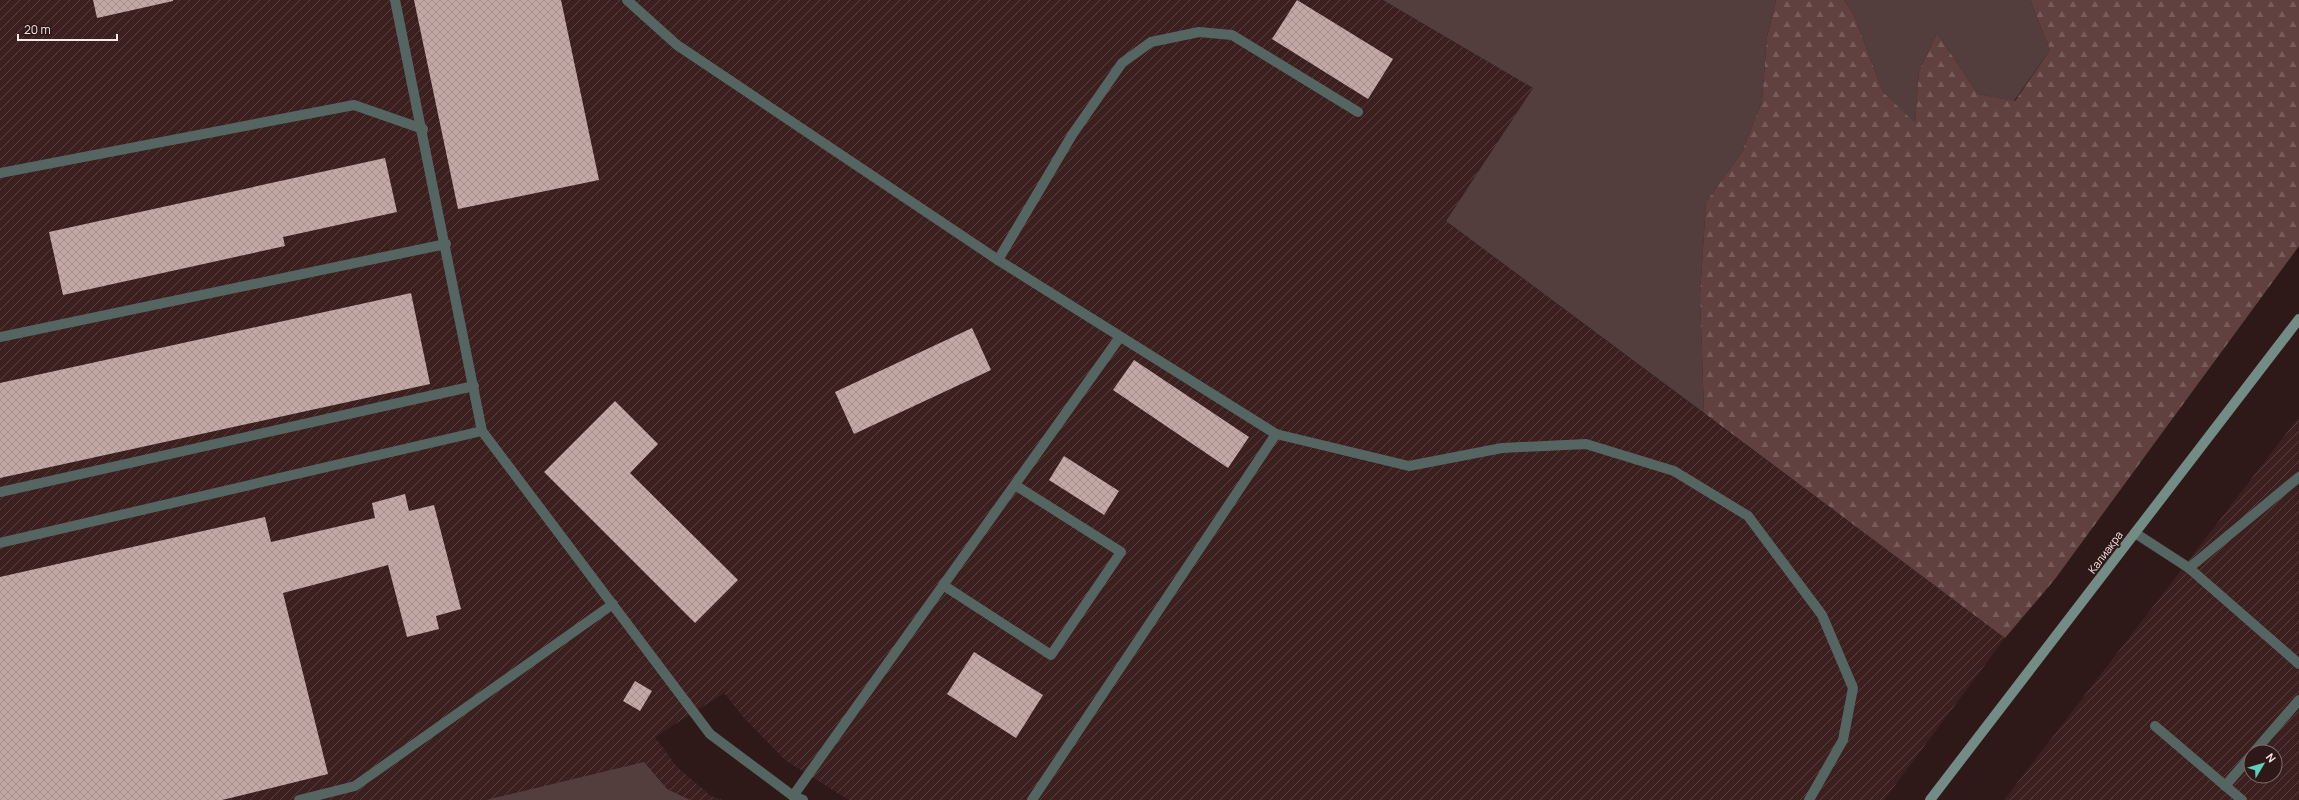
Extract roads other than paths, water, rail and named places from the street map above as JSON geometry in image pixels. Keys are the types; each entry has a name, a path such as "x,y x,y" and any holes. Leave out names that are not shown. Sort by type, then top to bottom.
{"street":[{"name":"Калиакра","path":"1930,800 2299,319"}],"lane":[{"path":"395,0 423,129 482,431 710,734 793,796 803,800"},
{"path":"627,0 677,45 998,260 1276,434 1409,466 1502,448 1586,444 1674,471 1748,516 1822,616 1853,688 1843,740 1808,800"},
{"path":"998,260 1072,135 1122,63 1151,42 1199,32 1232,35 1358,112"},
{"path":"0,173 354,105 423,129"},
{"path":"0,336 446,244"},
{"path":"793,796 1120,337"},
{"path":"0,492 474,386"},
{"path":"0,543 482,431"},
{"path":"1032,800 1276,434"},
{"path":"2189,568 2299,477"},
{"path":"943,585 1051,655 1121,552 1014,485"},
{"path":"2135,533 2189,568 2299,664"},
{"path":"299,800 355,786 613,604"},
{"path":"2261,744 2299,700"},
{"path":"2155,726 2242,800"},
{"path":"2225,786 2243,765"}]}
